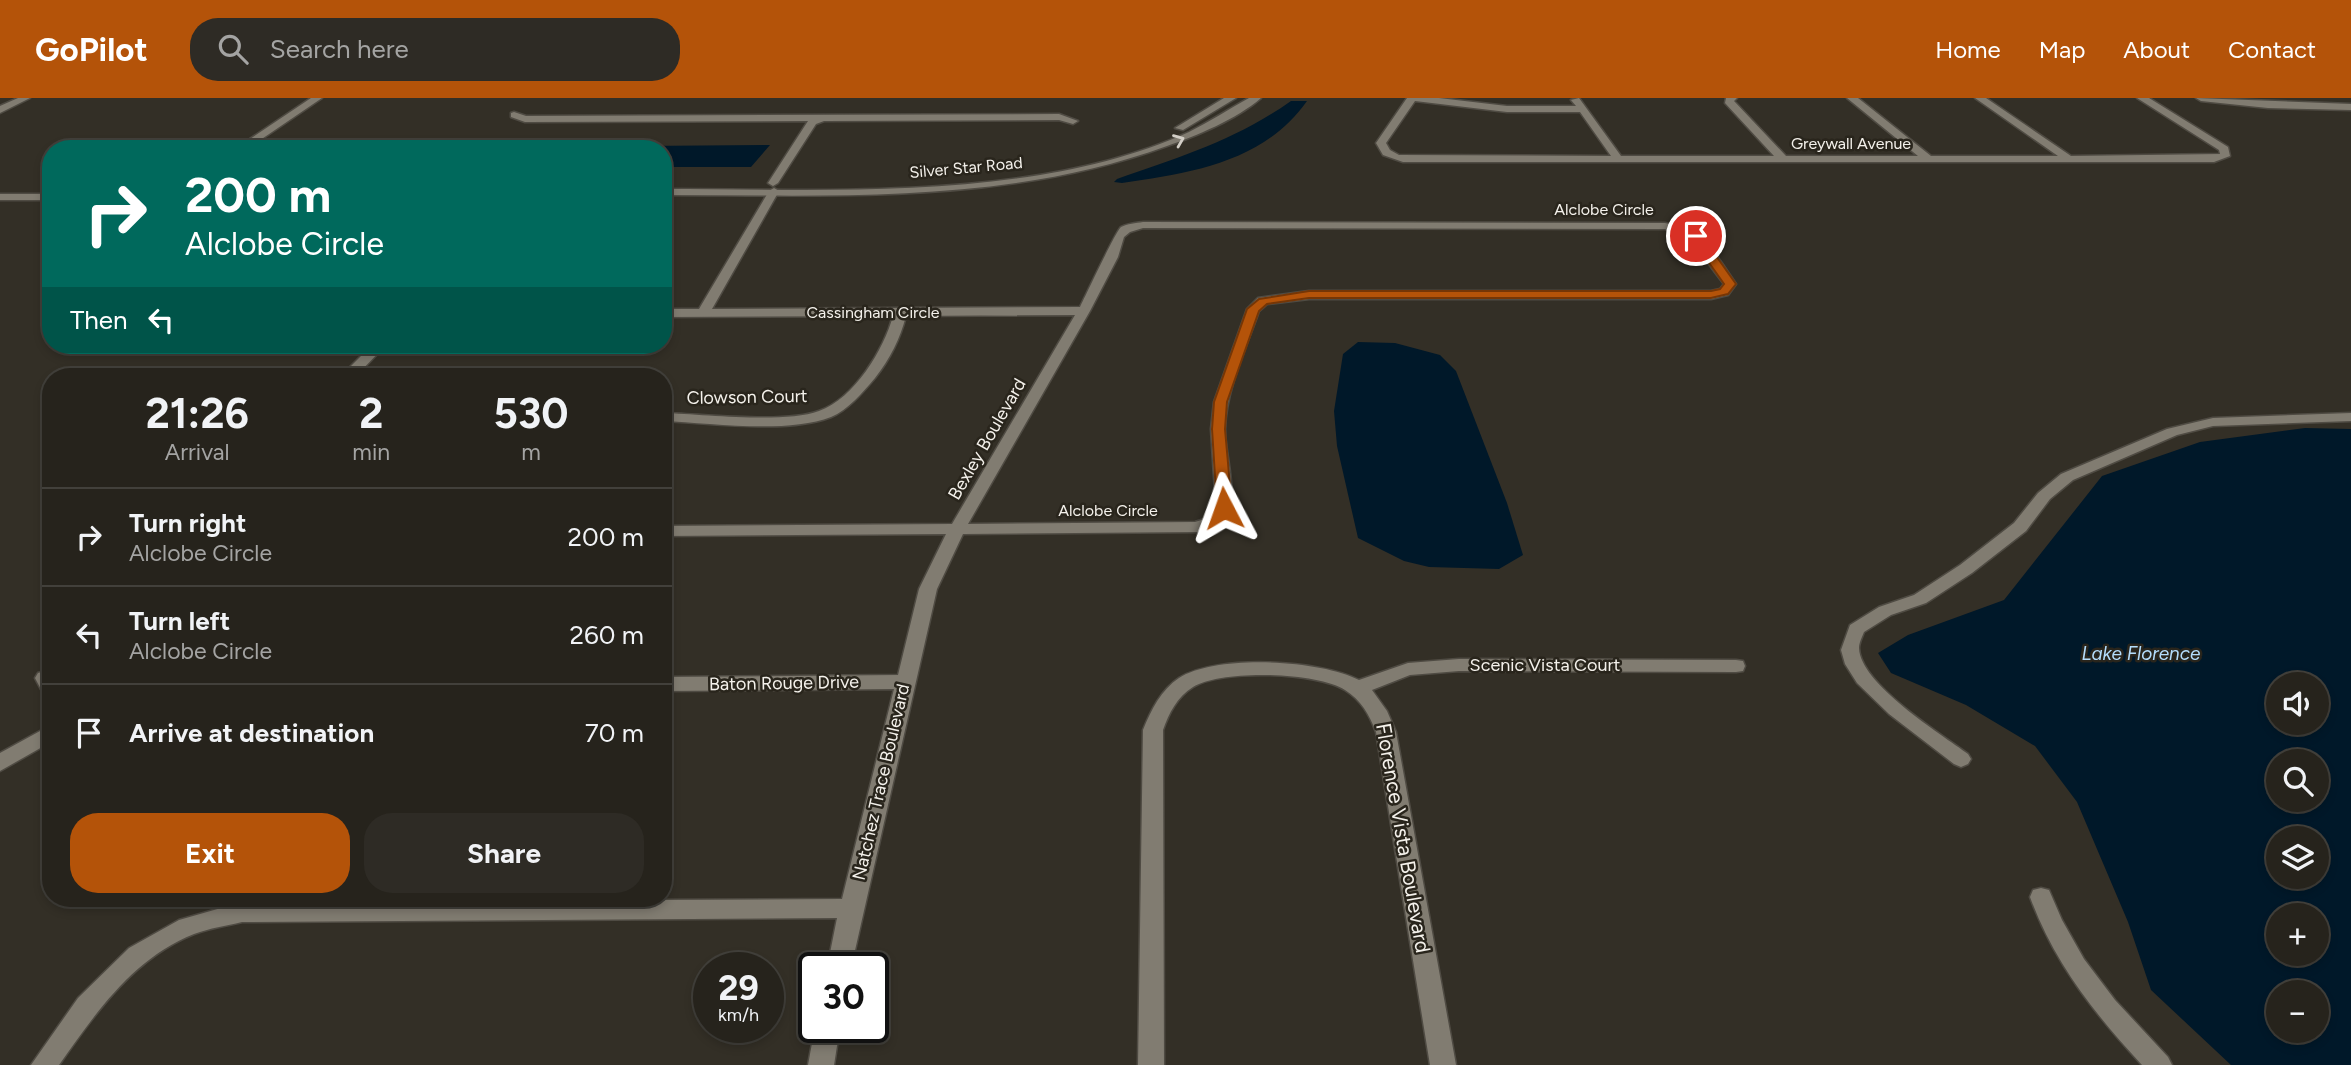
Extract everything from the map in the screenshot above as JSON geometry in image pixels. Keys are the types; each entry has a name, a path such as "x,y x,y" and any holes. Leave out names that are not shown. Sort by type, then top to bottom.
{"street":[{"path":"0,101 6,98"},
{"path":"0,110 24,98"},
{"name":"Silver Star Road","path":"672,188 927,183 1028,169 1127,148 1197,120 1231,98"},
{"name":"Silver Star Road","path":"775,185 923,188 1007,181 1070,172 1161,148 1224,120 1256,98"},
{"path":"1413,98 1507,108 1583,109"},
{"name":"Greywall Avenue","path":"1413,98 1381,143 1387,154 1421,160 2214,159 2225,156 2224,149 2142,98"},
{"path":"1574,98 1619,160"},
{"path":"1732,98 1728,101 1783,159"},
{"path":"1853,98 1928,159"},
{"path":"1980,98 2069,159"},
{"path":"2201,98 2268,105 2351,107"},
{"path":"254,140 316,99"},
{"path":"514,115 525,119 1059,117 1073,121"},
{"path":"703,313 775,185 793,174 803,148 825,122 822,118"},
{"path":"0,187 42,186"},
{"path":"0,197 42,197"},
{"name":"Alclobe Circle","path":"957,529 1197,527 1217,520 1224,508 1218,429 1221,402 1253,309 1264,301 1309,295 1711,295 1724,292 1730,284 1696,236 1683,229 1665,226 1143,225 1126,229 1119,236 1112,257 1084,311"},
{"name":"Cassingham Circle","path":"672,313 1084,311"},
{"name":"Bexley Boulevard","path":"927,593 957,529 1084,311"},
{"name":"Clowson Court","path":"672,417 794,419 825,415 844,404 881,359 893,338 901,312"},
{"path":"356,368 370,354"},
{"path":"1961,759 1889,704 1862,678 1850,650 1856,628 1885,611 1920,599 1966,569 2020,527 2044,496 2067,477 2172,432 2213,422 2259,418 2351,417"},
{"path":"672,531 957,529"},
{"name":"Natchez Trace Boulevard","path":"842,952 927,593"},
{"name":"Scenic Vista Court","path":"1357,688 1408,669 1460,665 1736,666"},
{"name":"Florence Vista Boulevard","path":"1151,1065 1153,730 1163,703 1186,682 1212,671 1299,669 1332,674 1357,688 1381,713 1443,1065"},
{"name":"Baton Rouge Drive","path":"672,684 905,682"},
{"path":"0,763 42,737"},
{"path":"2041,897 2051,926 2077,972 2119,1023 2159,1065"},
{"path":"44,1065 99,989 137,954 180,930 242,912 851,908"},
{"path":"821,1065 825,1043"}],"water":[{"path":"1291,101 1307,101 1290,122 1248,151 1200,169 1122,183 1114,182 1228,137"},
{"path":"770,145 751,167 672,167 672,146"},
{"path":"1358,342 1395,343 1440,355 1456,371 1507,503 1523,555 1499,569 1429,567 1404,561 1358,538 1337,446 1334,411 1343,354"},
{"path":"543,366 549,368 470,368"},
{"name":"Lake Florence","path":"2305,428 2351,429 2351,1065 2231,1065 2151,990 2128,922 2077,802 2035,746 1966,705 1891,673 1878,653 1908,635 2004,600 2102,476 2200,442"}],"route":[{"path":"1224,508 1218,429 1221,402 1253,309 1264,301 1309,295 1711,295 1724,292 1730,284 1696,236"}]}
